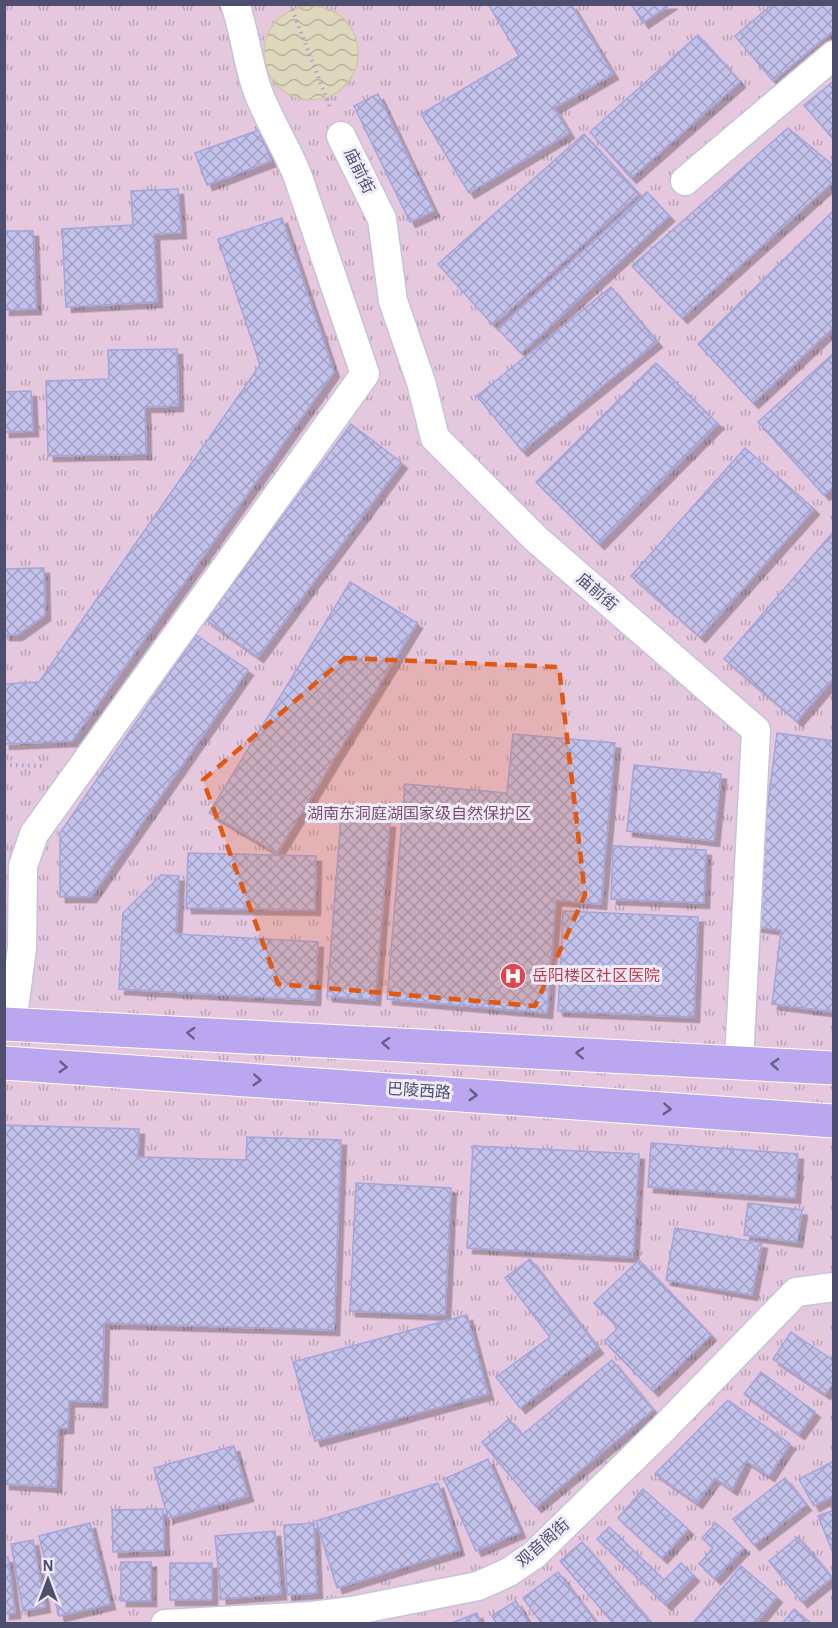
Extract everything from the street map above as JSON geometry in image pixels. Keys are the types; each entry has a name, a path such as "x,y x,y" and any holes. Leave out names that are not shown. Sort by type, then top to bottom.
{"main road":[{"path":"8,1024 739,1061 834,1068"},
{"name":"巴陵西路","path":"4,1062 834,1121"}],"street":[{"path":"8,1024 22,948 23,866 34,834 365,374 298,177 288,152 276,135 258,92 235,4"},
{"path":"686,181 834,55"},
{"name":"庙前街","path":"342,136 382,219 393,302 421,382 435,438 535,538 756,730 739,1061"},
{"name":"观音阁街","path":"165,1623 312,1616 352,1611 478,1586 509,1572 543,1547 662,1430 796,1292 834,1287"}],"path":[{"path":"290,4 342,136"}],"highlighted area":[{"path":"345,658 559,667 585,895 535,1006 278,984 203,780"}],"green space":[{"name":"湖南东洞庭湖国家级自然保护区","path":"5,5 833,5 833,1623 5,1623"}],"water":[{"path":"311,6 329,9 344,20 355,35 358,53 355,71 344,86 329,97 311,100 293,97 278,86 267,71 264,53 267,35 278,20 293,9"}],"building":[{"path":"488,4 571,4 613,74 554,108 569,133 469,193 421,114 519,56"},
{"path":"631,4 671,4 643,23"},
{"path":"773,4 834,4 834,30 773,81 735,36"},
{"path":"698,35 740,82 631,178 590,132"},
{"path":"834,81 834,140 804,105"},
{"path":"378,94 434,211 410,222 354,106"},
{"path":"788,128 834,166 834,181 682,318 632,266"},
{"path":"259,130 271,161 207,185 195,153"},
{"path":"584,134 639,194 493,325 438,264"},
{"path":"178,189 181,233 154,234 157,302 66,307 62,229 133,225 131,191"},
{"path":"647,192 669,216 521,353 498,329"},
{"path":"834,210 834,327 753,403 698,344"},
{"path":"282,218 334,372 72,741 4,744 4,684 39,682 260,365 218,239"},
{"path":"4,231 33,231 36,309 4,310"},
{"path":"611,287 657,342 522,451 477,396"},
{"path":"177,349 178,406 145,407 146,454 48,456 46,381 109,379 108,350"},
{"path":"834,353 834,487 824,495 758,422"},
{"path":"656,363 718,424 599,544 536,482"},
{"path":"31,391 33,431 4,432 4,392"},
{"path":"351,424 402,463 258,657 206,620"},
{"path":"745,448 814,509 700,637 631,576"},
{"path":"834,531 834,678 797,721 724,659"},
{"path":"44,568 45,615 17,635 4,635 4,569"},
{"path":"350,582 417,623 277,853 209,813"},
{"path":"196,635 248,670 91,897 60,897 60,833"},
{"path":"777,733 834,741 834,1012 772,1004 781,930 752,926"},
{"path":"513,734 615,743 601,904 556,900 547,1013 387,999 405,784 507,793"},
{"path":"634,765 721,774 714,841 627,831"},
{"path":"341,818 390,822 375,1000 327,996"},
{"path":"613,846 706,850 704,903 611,899"},
{"path":"188,853 316,856 315,910 186,908"},
{"path":"161,875 179,876 176,934 318,942 315,1000 119,989 123,913"},
{"path":"563,911 698,917 694,1017 558,1011"},
{"path":"4,1125 139,1129 138,1157 246,1160 247,1137 341,1140 334,1330 104,1323 102,1402 69,1401 68,1428 58,1428 56,1487 4,1484"},
{"path":"651,1143 798,1154 795,1198 648,1187"},
{"path":"473,1146 639,1154 633,1257 467,1248"},
{"path":"356,1183 451,1188 445,1315 350,1311"},
{"path":"748,1203 802,1210 797,1242 744,1235"},
{"path":"675,1228 762,1243 752,1295 666,1280"},
{"path":"530,1259 598,1348 520,1408 496,1377 550,1337 505,1278"},
{"path":"639,1260 711,1335 653,1391 604,1341 618,1328 594,1303"},
{"path":"467,1315 488,1394 315,1441 293,1362"},
{"path":"791,1332 834,1361 834,1383 825,1394 773,1359"},
{"path":"612,1360 653,1410 536,1507 482,1442 509,1419 522,1435"},
{"path":"761,1372 815,1412 799,1434 744,1394"},
{"path":"728,1400 790,1444 769,1476 746,1461 732,1490 715,1478 697,1503 655,1474"},
{"path":"234,1446 248,1496 168,1518 154,1468"},
{"path":"488,1459 520,1532 476,1551 444,1479"},
{"path":"834,1461 834,1495 814,1506 799,1479"},
{"path":"785,1478 806,1505 754,1545 733,1519"},
{"path":"438,1483 459,1550 337,1588 316,1521"},
{"path":"643,1489 688,1529 662,1558 618,1518"},
{"path":"163,1509 164,1550 113,1552 112,1510"},
{"path":"834,1510 834,1552 833,1553 818,1516"},
{"path":"90,1523 110,1604 59,1616 39,1536"},
{"path":"314,1523 317,1593 287,1595 284,1525"},
{"path":"716,1523 744,1548 715,1579 699,1564 713,1548 702,1538"},
{"path":"609,1527 664,1580 681,1563 694,1576 666,1605 597,1539"},
{"path":"275,1531 281,1594 221,1599 215,1536"},
{"path":"798,1537 832,1578 802,1602 769,1561"},
{"path":"33,1540 45,1607 23,1611 11,1544"},
{"path":"582,1542 652,1624 614,1624 560,1561"},
{"path":"4,1557 8,1557 15,1613 4,1614"},
{"path":"121,1562 151,1562 151,1601 121,1601"},
{"path":"170,1563 212,1563 212,1600 170,1600"},
{"path":"741,1566 777,1597 755,1624 692,1624"},
{"path":"558,1572 597,1624 542,1624 523,1598"},
{"path":"516,1601 529,1624 497,1624 492,1616"},
{"path":"794,1609 812,1624 782,1624"},
{"path":"477,1613 481,1624 449,1624"}],"place":[{"name":"岳阳楼区社区医院","path":"513,976"}]}
